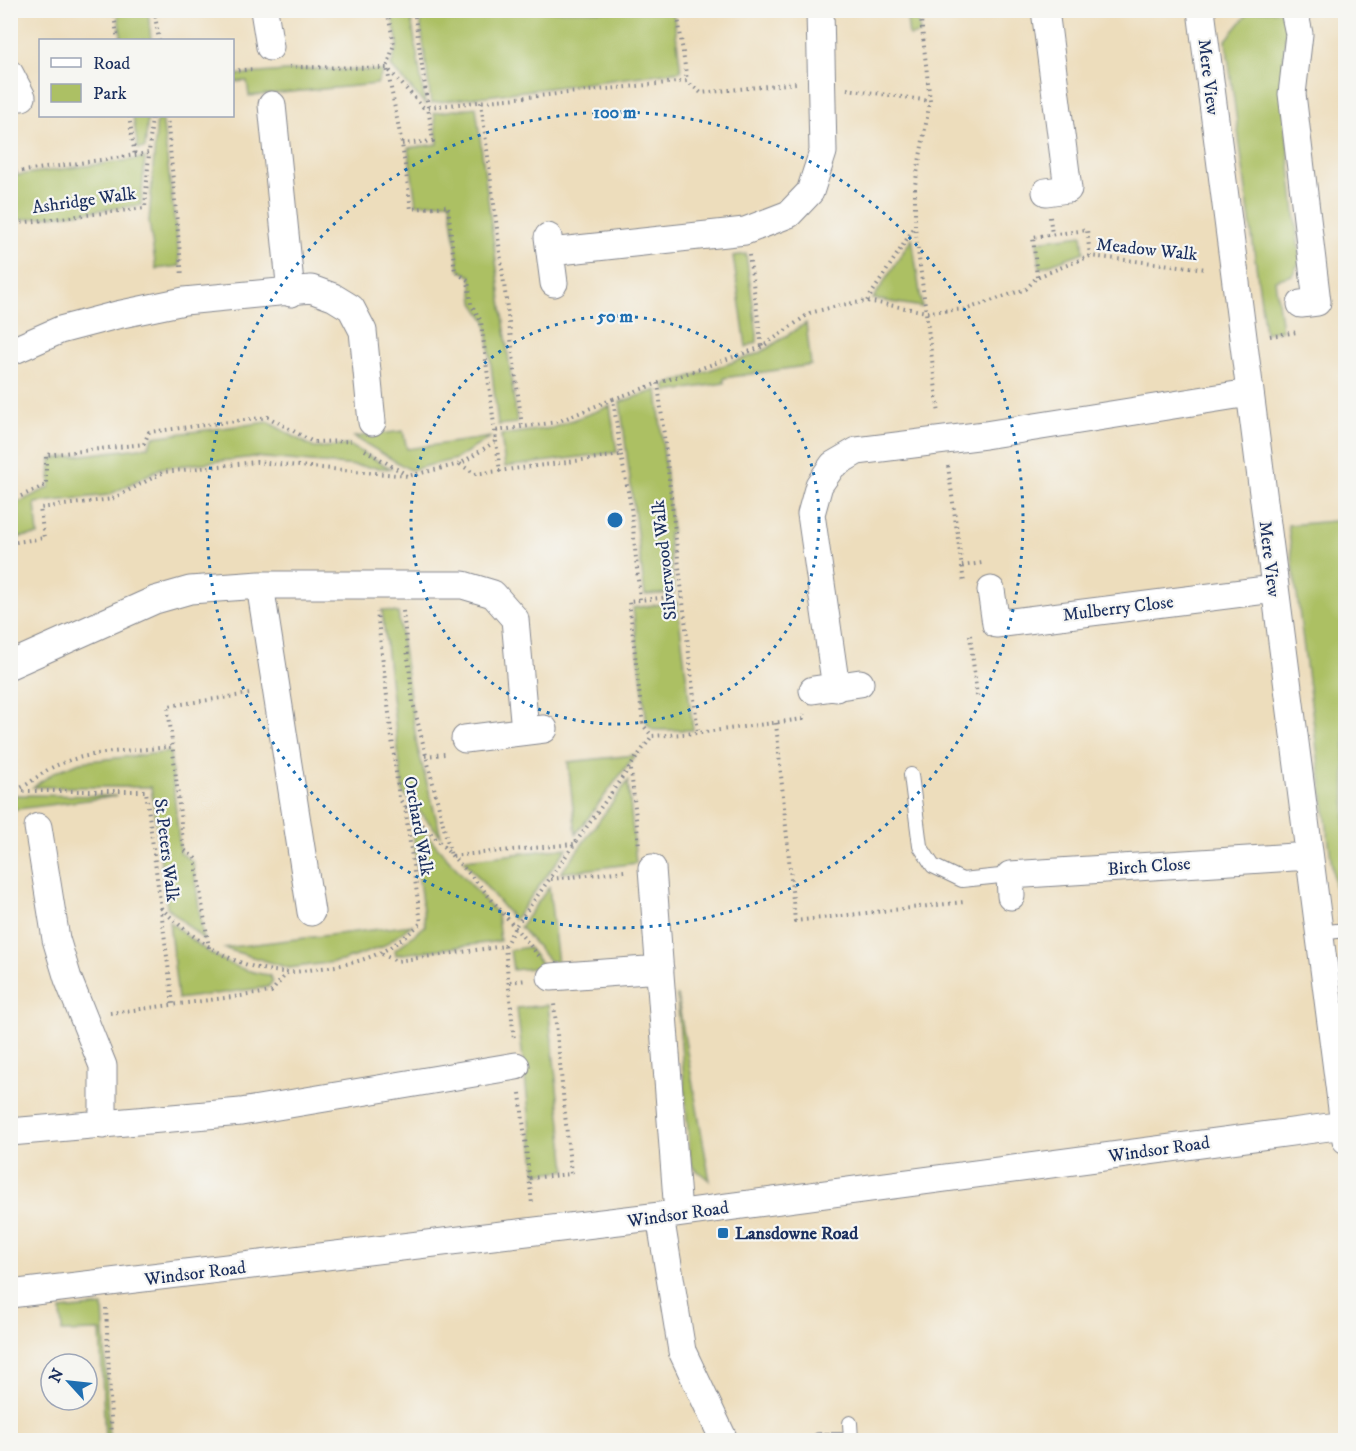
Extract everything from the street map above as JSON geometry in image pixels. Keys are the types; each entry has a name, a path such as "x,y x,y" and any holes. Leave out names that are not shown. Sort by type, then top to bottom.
{"street":[{"path":"264,10 274,57"},
{"path":"554,283 549,244 745,231 789,214 810,192 823,152 820,10"},
{"path":"1045,10 1068,189 1046,192"},
{"name":"Mere View","path":"1201,10 1344,1119"},
{"path":"1294,10 1299,34 1292,94 1317,302 1301,304"},
{"path":"272,105 291,293"},
{"path":"10,352 60,330 184,301 291,293 311,289 333,297 351,308 363,331 372,422"},
{"path":"837,687 812,514 819,485 833,465 857,451 985,435 1249,393"},
{"path":"260,585 311,912"},
{"path":"10,664 155,600 190,590 260,585 463,585 493,594 515,619 535,730 465,739"},
{"name":"Mulberry Close","path":"991,590 996,624 1274,589"},
{"path":"38,827 57,939 103,1066 104,1125"},
{"name":"Birch Close","path":"1010,886 1309,856"},
{"path":"647,869 660,969 669,1215 682,1351 724,1440"},
{"path":"547,968 660,969"},
{"path":"10,1132 241,1112 424,1090 516,1066"},
{"name":"Windsor Road","path":"10,1294 669,1215 1344,1119"}],"lane":[{"path":"911,775 920,846 933,866 962,880 1010,886"},
{"path":"1319,933 1346,930"},
{"path":"819,1440 851,1440 850,1423"}],"path":[{"path":"114,10 118,39"},
{"path":"154,10 159,39"},
{"path":"387,10 394,44 387,68 402,144 411,209 448,206 455,272 468,280 471,304 481,321 500,472"},
{"path":"402,144 433,141 414,10"},
{"path":"677,10 687,81 701,93 822,83 930,101"},
{"path":"921,10 930,101 915,185 915,227 927,312"},
{"path":"274,57 312,65 387,68 423,107 687,81"},
{"path":"234,71 255,69"},
{"path":"481,102 522,426"},
{"name":"Ashridge Walk","path":"129,117 135,156"},
{"name":"Ashridge Walk","path":"10,224 145,208 152,117"},
{"path":"167,117 184,301"},
{"name":"Ashridge Walk","path":"10,173 149,153"},
{"path":"867,301 915,227"},
{"path":"1037,277 1033,237 1087,230 1090,256"},
{"path":"745,231 762,347"},
{"name":"Meadow Walk","path":"495,431 557,422 613,399 762,347 810,313 867,301 927,312 967,309 1026,289 1037,277 1090,256 1142,260 1202,269 1233,268"},
{"path":"1242,340 1305,332 1301,304"},
{"name":"Silverwood Walk","path":"658,383 698,733"},
{"path":"613,399 631,507 640,600"},
{"path":"10,501 46,485 46,455 144,444 149,432 268,417 313,442 348,439 408,476"},
{"path":"10,543 44,538 40,508 112,499 164,472 256,462 408,476 460,464 496,441"},
{"path":"460,464 475,474 621,455"},
{"name":"Orchard Walk","path":"161,908 209,948 255,968 287,973 344,965 382,954 421,923 405,807 399,798 387,586"},
{"name":"Orchard Walk","path":"387,586 451,856"},
{"path":"652,736 643,725 629,602 681,596"},
{"name":"St Peters Walk","path":"209,948 195,858 184,850 168,706 276,690"},
{"path":"652,736 698,733 803,719"},
{"path":"776,723 795,921 1010,886"},
{"path":"382,954 396,961 505,946 515,927 631,769 652,736"},
{"name":"St Peters Walk","path":"17,790 51,767 91,755 172,747"},
{"path":"551,879 647,869 631,769"},
{"name":"St Peters Walk","path":"10,791 146,791 173,1004"},
{"path":"405,807 515,927 547,968 571,1174 530,1179"},
{"path":"451,856 574,844"},
{"path":"83,1016 271,992 287,973"},
{"path":"104,1284 112,1440"}],"green space":[{"path":"117,11 148,11 151,39 122,39"},
{"path":"391,11 410,11 425,104 391,66 398,44"},
{"path":"419,11 673,11 681,71 431,103"},
{"path":"906,11 917,11 920,34 909,36"},
{"path":"1250,11 1280,11 1286,27 1282,90 1300,261 1292,275 1275,280 1282,330 1265,333 1226,40"},
{"path":"310,69 383,71 377,84 249,96 247,81 234,82 234,75"},
{"path":"476,107 517,423 498,425 486,321 474,303 471,276 459,270 450,202 416,204 408,148 438,144 434,113"},
{"path":"133,117 148,117 145,148 138,149"},
{"path":"157,117 162,117 180,266 156,269 149,222"},
{"path":"145,158 141,205 11,221 11,176"},
{"path":"1082,235 1084,252 1040,268 1037,241"},
{"path":"912,238 922,307 873,299"},
{"path":"746,254 757,342 746,347 733,256"},
{"path":"806,323 811,365 724,378 724,383 667,392 665,385 760,353"},
{"path":"657,390 672,532 668,533 674,593 645,595 620,402"},
{"path":"610,406 617,452 505,467 501,435 552,428"},
{"path":"268,422 314,448 349,445 392,469 254,457 161,468 109,495 35,503 38,535 11,538 11,506 50,487 51,459 148,447 153,437"},
{"path":"403,431 407,449 491,437 456,459 410,470 354,437"},
{"path":"1345,520 1345,967 1288,525"},
{"path":"677,602 693,730 653,730 647,724 633,608"},
{"path":"382,610 398,613 417,746 441,836 403,793"},
{"path":"170,752 180,852 193,862 203,939 167,907 151,787 33,787 55,772 80,762"},
{"path":"635,755 576,834 568,762"},
{"path":"628,781 636,863 561,873"},
{"path":"11,796 118,796 11,810"},
{"path":"411,817 497,914 500,941 396,955 395,950 425,926"},
{"path":"567,848 514,920 464,860"},
{"path":"549,887 558,964 553,965 520,927"},
{"path":"169,921 192,940 227,963 269,975 273,981 268,987 178,999"},
{"path":"412,925 382,947 342,961 289,968 223,948"},
{"path":"528,947 544,967 513,970 510,950"},
{"path":"677,995 710,1181 693,1167 690,1156"},
{"path":"548,1005 566,1170 536,1174 517,1008"},
{"path":"103,1306 109,1440 105,1440 100,1331 62,1332 61,1310"}],"place":[{"name":"Lansdowne Road","path":"723,1233"}]}
